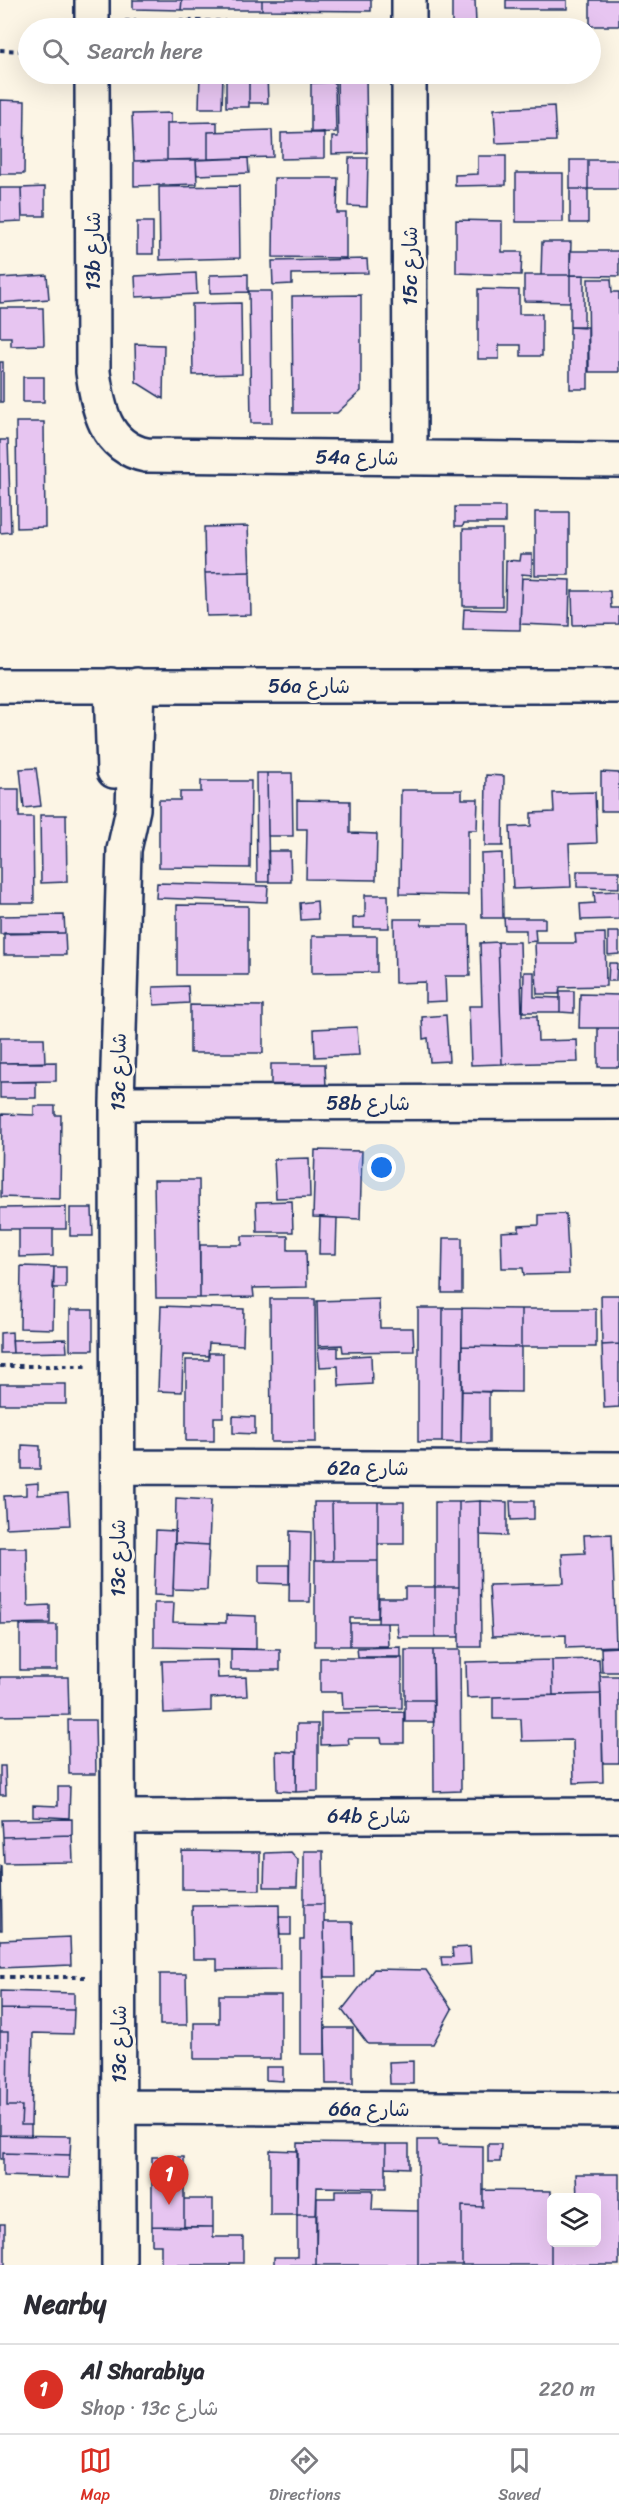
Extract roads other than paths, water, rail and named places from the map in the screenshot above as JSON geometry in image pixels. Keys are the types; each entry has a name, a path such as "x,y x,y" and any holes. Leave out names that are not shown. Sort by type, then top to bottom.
{"street":[{"name":"13b شارع","path":"92,84 93,372 106,426"},
{"name":"15c شارع","path":"410,84 410,458"},
{"name":"54a شارع","path":"106,426 118,443 136,453 146,455 619,460"},
{"name":"13c شارع","path":"119,2265 117,1103 124,850 115,796 124,685"},
{"name":"56a شارع","path":"0,686 619,686"},
{"name":"58b شارع","path":"117,1103 619,1102"},
{"name":"62a شارع","path":"118,1467 619,1469"},
{"name":"64b شارع","path":"118,1818 619,1815"},
{"name":"66a شارع","path":"119,2107 619,2110"}],"place":[{"name":"Al Sharabiya","path":"169,2205"}]}
